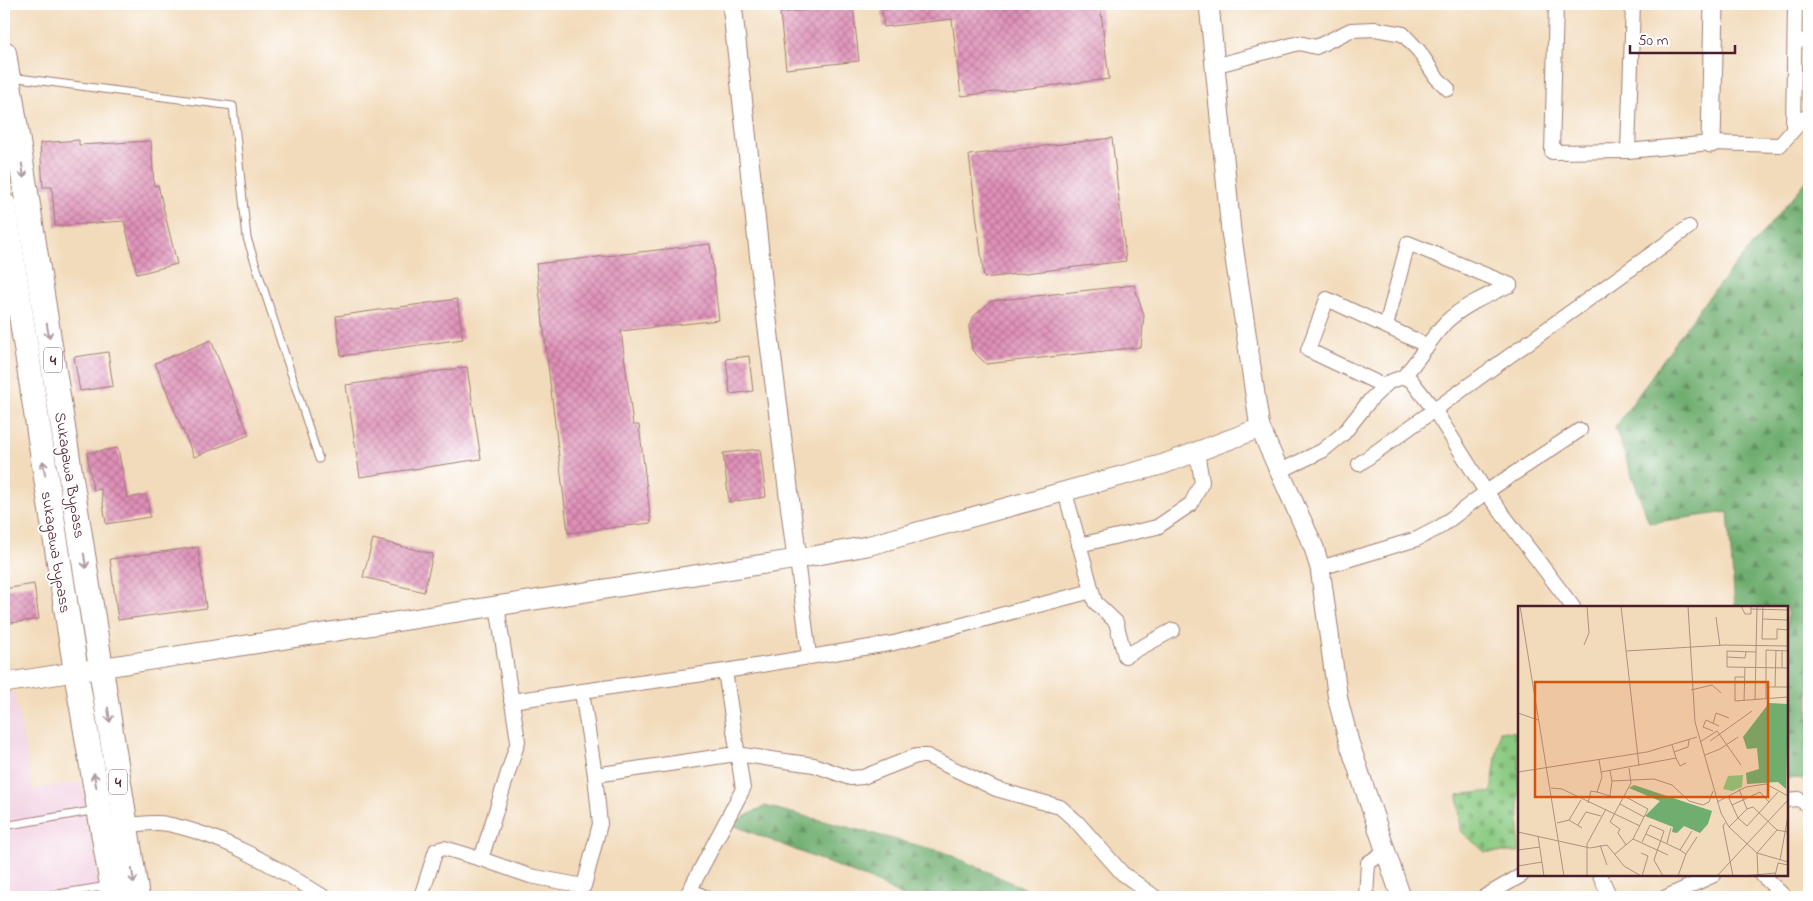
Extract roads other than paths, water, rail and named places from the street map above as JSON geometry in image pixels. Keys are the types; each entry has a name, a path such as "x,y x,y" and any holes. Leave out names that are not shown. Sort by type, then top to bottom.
{"highway":[{"name":"Sukagawa Bypass","path":"4,53 102,667 136,897"},
{"name":"sukagawa bypass","path":"4,205 11,297 113,892"}],"street":[{"path":"732,4 764,297 809,656"},
{"path":"1209,4 1232,240 1260,428 1314,548 1320,568 1338,700 1349,742 1401,897"},
{"path":"1556,4 1552,152 1628,151 1711,143 1780,145 1804,118 1809,118"},
{"path":"1628,151 1633,4"},
{"path":"1711,143 1714,4"},
{"path":"1793,130 1802,40 1795,4"},
{"path":"1214,66 1299,43 1316,47 1351,30 1375,29 1403,34 1420,52 1436,77 1448,89"},
{"path":"1359,464 1689,227"},
{"path":"1280,471 1322,451 1344,433 1384,386 1403,377 1418,361 1446,322 1464,308 1510,285 1408,242 1386,326"},
{"path":"1384,386 1308,350 1327,299 1428,346"},
{"path":"1403,377 1411,380 1435,411 1486,492 1572,606"},
{"path":"4,683 797,559 867,546 1164,464 1260,428"},
{"path":"1320,568 1417,539 1440,527 1486,492 1580,430"},
{"path":"1079,545 1157,527 1191,504 1202,482 1197,452"},
{"path":"1065,492 1095,602 1116,622 1125,656 1173,630"},
{"path":"511,701 725,671 894,642 1092,591"},
{"path":"481,859 518,741 497,606"},
{"path":"704,897 688,894 743,789 736,754 725,671"},
{"path":"421,897 436,850 444,848 530,876 584,886 600,824 595,775 582,692"},
{"path":"595,775 736,754 814,765 850,778 863,777 916,756 927,756 996,789 1060,807 1077,822 1122,872 1155,897"},
{"path":"1788,800 1798,799 1809,805"},
{"path":"124,825 165,823 204,835 274,866 324,897"},
{"path":"1366,897 1368,863 1386,851"},
{"path":"1484,897 1505,892 1521,876"},
{"path":"1600,876 1610,897"},
{"path":"1666,897 1712,876"},
{"path":"1763,876 1785,897"}],"lane":[{"path":"8,77 233,106 247,238 319,459"},
{"path":"4,826 100,810"},
{"path":"39,897 113,892"}]}
